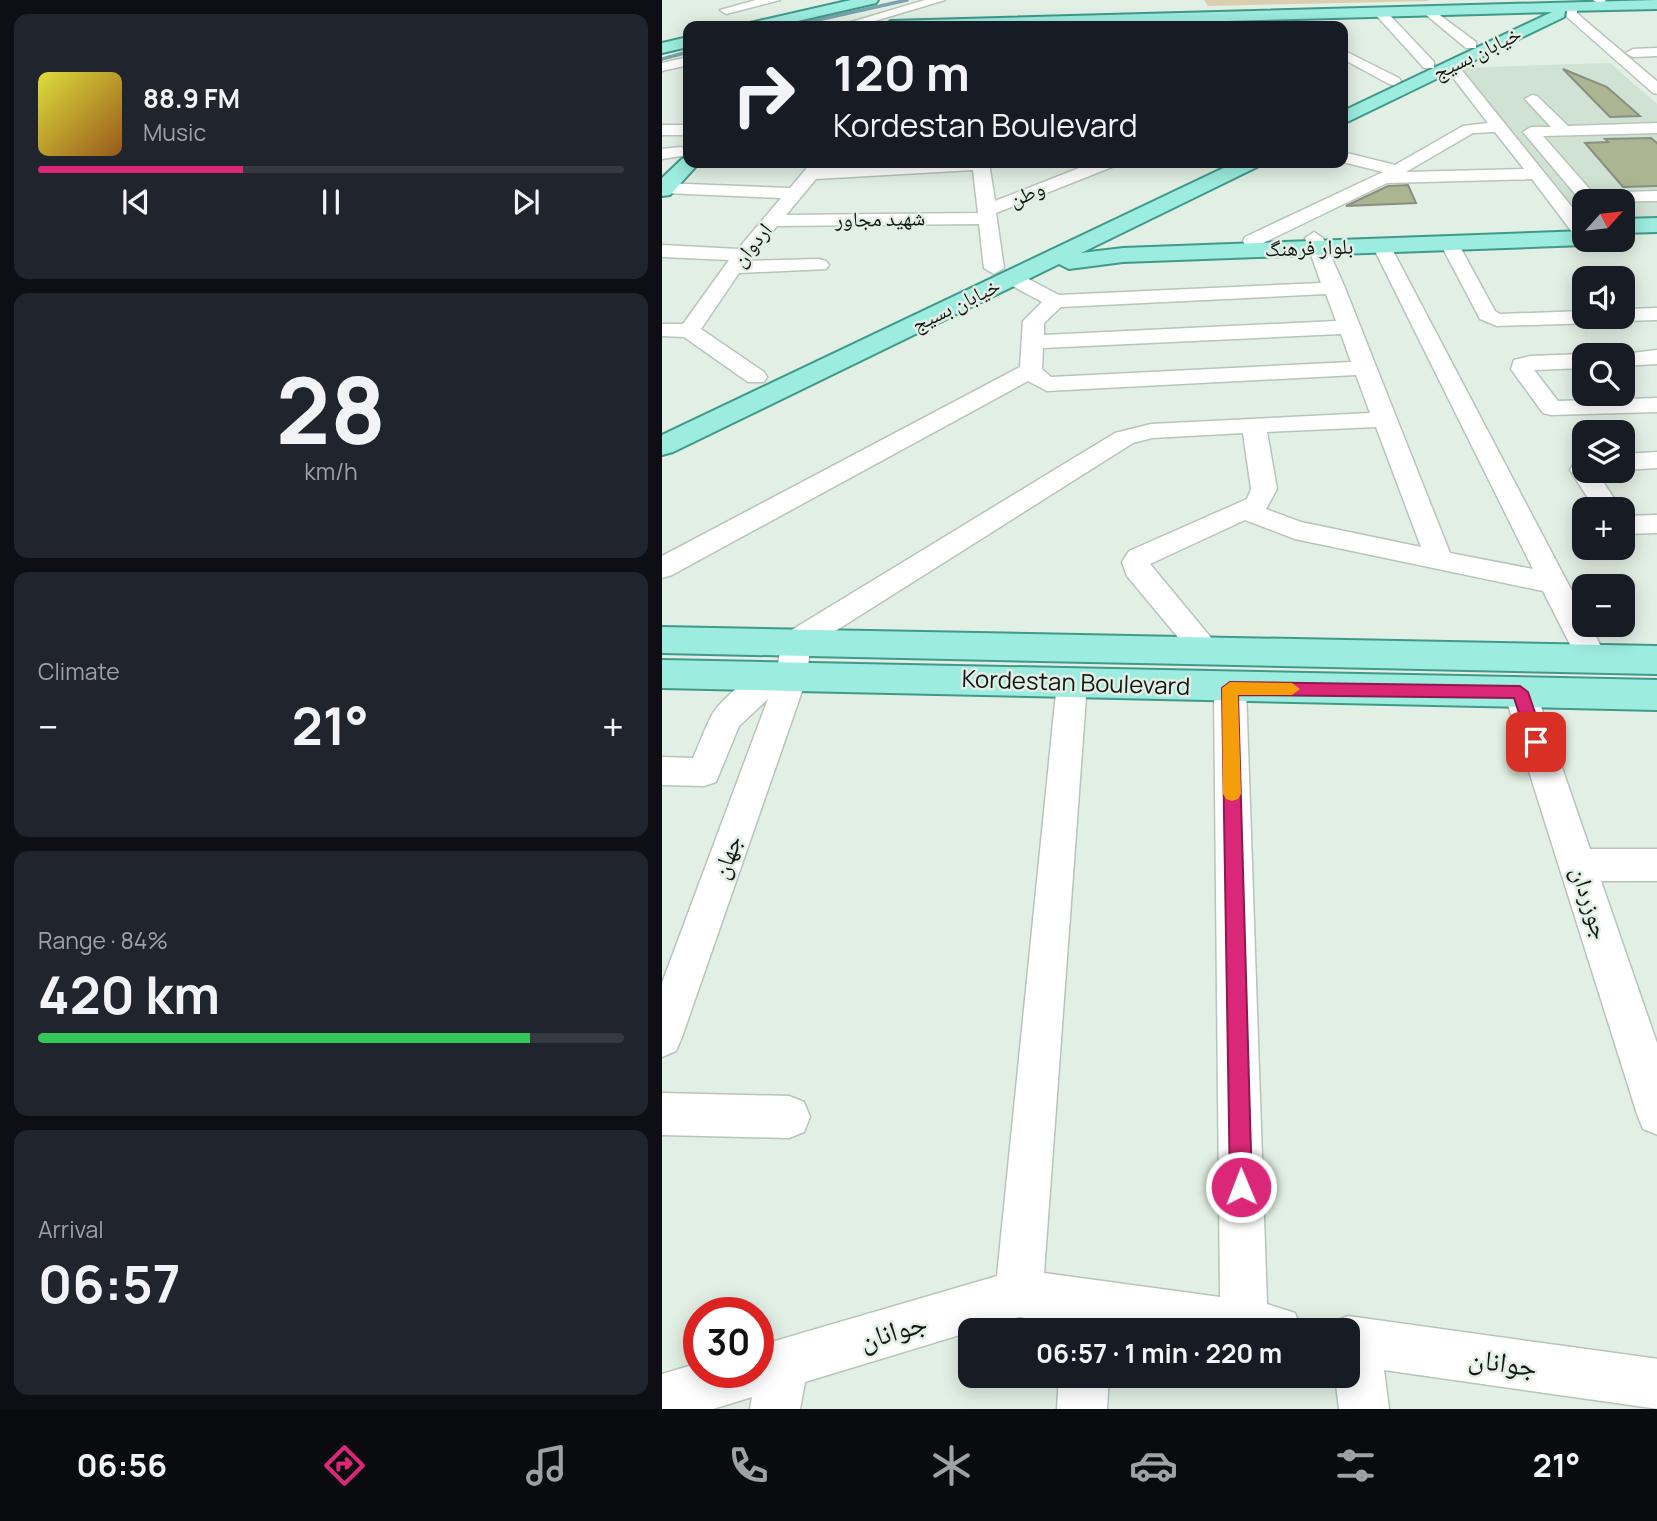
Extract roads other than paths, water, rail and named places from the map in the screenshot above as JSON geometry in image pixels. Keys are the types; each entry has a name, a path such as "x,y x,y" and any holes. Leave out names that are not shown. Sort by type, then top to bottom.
{"main road":[{"path":"803,21 871,0"},
{"path":"939,0 932,6 932,10 952,21"},
{"path":"1222,14 1429,11 1643,0"},
{"path":"1510,4 1560,3"},
{"name":"خیابان بسیج","path":"1348,105 1560,3"},
{"name":"خیابان بسیج","path":"1348,106 1451,66 1560,3"},
{"path":"987,21 1510,4 1658,5"},
{"path":"662,48 683,43"},
{"path":"663,183 680,153"},
{"name":"خیابان بسیج","path":"662,446 905,319 1058,247 1209,168"},
{"name":"خیابان بسیج","path":"1003,273 1035,266 1058,247 1124,243 1242,168"},
{"path":"1635,226 1658,225"},
{"name":"بلوار فرهنگ","path":"1124,243 1316,243 1572,231"},
{"name":"بلوار فرهنگ","path":"1035,266 1124,243 1252,241 1381,245 1449,243 1572,232"},
{"path":"1635,237 1658,236"},
{"name":"خیابان بسیج","path":"674,414 756,377 905,319"},
{"name":"Kordestan Boulevard","path":"662,639 788,665 1072,683 1658,695"},
{"name":"Kordestan Boulevard","path":"662,674 788,665 1207,651 1658,660"}],"street":[{"path":"736,21 725,5 774,0"},
{"path":"862,21 939,0"},
{"path":"1560,3 1586,13 1658,72"},
{"path":"1560,3 1658,90"},
{"path":"1429,11 1471,45"},
{"path":"1380,12 1429,65"},
{"path":"1633,53 1658,52"},
{"path":"1348,57 1394,81"},
{"path":"665,69 683,63"},
{"path":"1451,66 1572,219"},
{"path":"1532,99 1564,131"},
{"path":"1252,241 1390,174 1469,129 1497,127"},
{"path":"662,130 683,130"},
{"path":"1655,130 1531,132 1588,198 1658,196"},
{"path":"1348,159 1390,174 1535,174"},
{"name":"اردوان","path":"689,331 739,261 815,168"},
{"path":"982,168 988,214 1003,273 1055,301 1335,288"},
{"name":"وطن","path":"988,214 1094,168"},
{"path":"663,183 793,193"},
{"name":"شهید مجاور","path":"772,221 988,214"},
{"path":"1316,243 1440,561"},
{"path":"1449,243 1487,315 1497,320 1572,318"},
{"path":"1381,245 1593,660"},
{"path":"662,251 739,261 819,265"},
{"path":"1055,301 1034,321 1031,370 1039,380 1061,384 1365,368"},
{"path":"1635,315 1658,314"},
{"path":"1033,342 1349,327"},
{"path":"662,330 689,331 756,377"},
{"path":"662,343 689,331"},
{"path":"1635,358 1658,357"},
{"path":"1572,362 1522,365 1522,369 1551,408 1622,406"},
{"path":"662,567 1031,370"},
{"path":"1635,406 1658,405"},
{"path":"662,771 704,772 727,719 739,705 788,665 1124,438 1151,431 1384,419"},
{"path":"1207,651 1137,569 1136,562 1139,558 1256,505 1264,489 1254,425"},
{"path":"1635,461 1658,460"},
{"path":"1245,511 1295,530 1553,583"},
{"path":"1635,525 1658,524"},
{"name":"جهان","path":"662,1037 788,665"},
{"path":"1019,1293 1072,683"},
{"path":"1230,688 1261,1318"},
{"name":"جوزردان","path":"1520,692 1578,865 1643,1018 1658,1114"},
{"path":"1578,865 1658,865"},
{"path":"662,1114 789,1117"},
{"name":"جوانان","path":"774,1377 1019,1293 1088,1317"},
{"name":"جوانان","path":"1360,1341 1654,1392"},
{"path":"1360,1386 1364,1409"},
{"name":"جوانان","path":"662,1399 720,1388"},
{"path":"1082,1409 1083,1388"}],"waterway":[{"path":"813,21 907,0"},
{"path":"662,59 683,53"}]}
